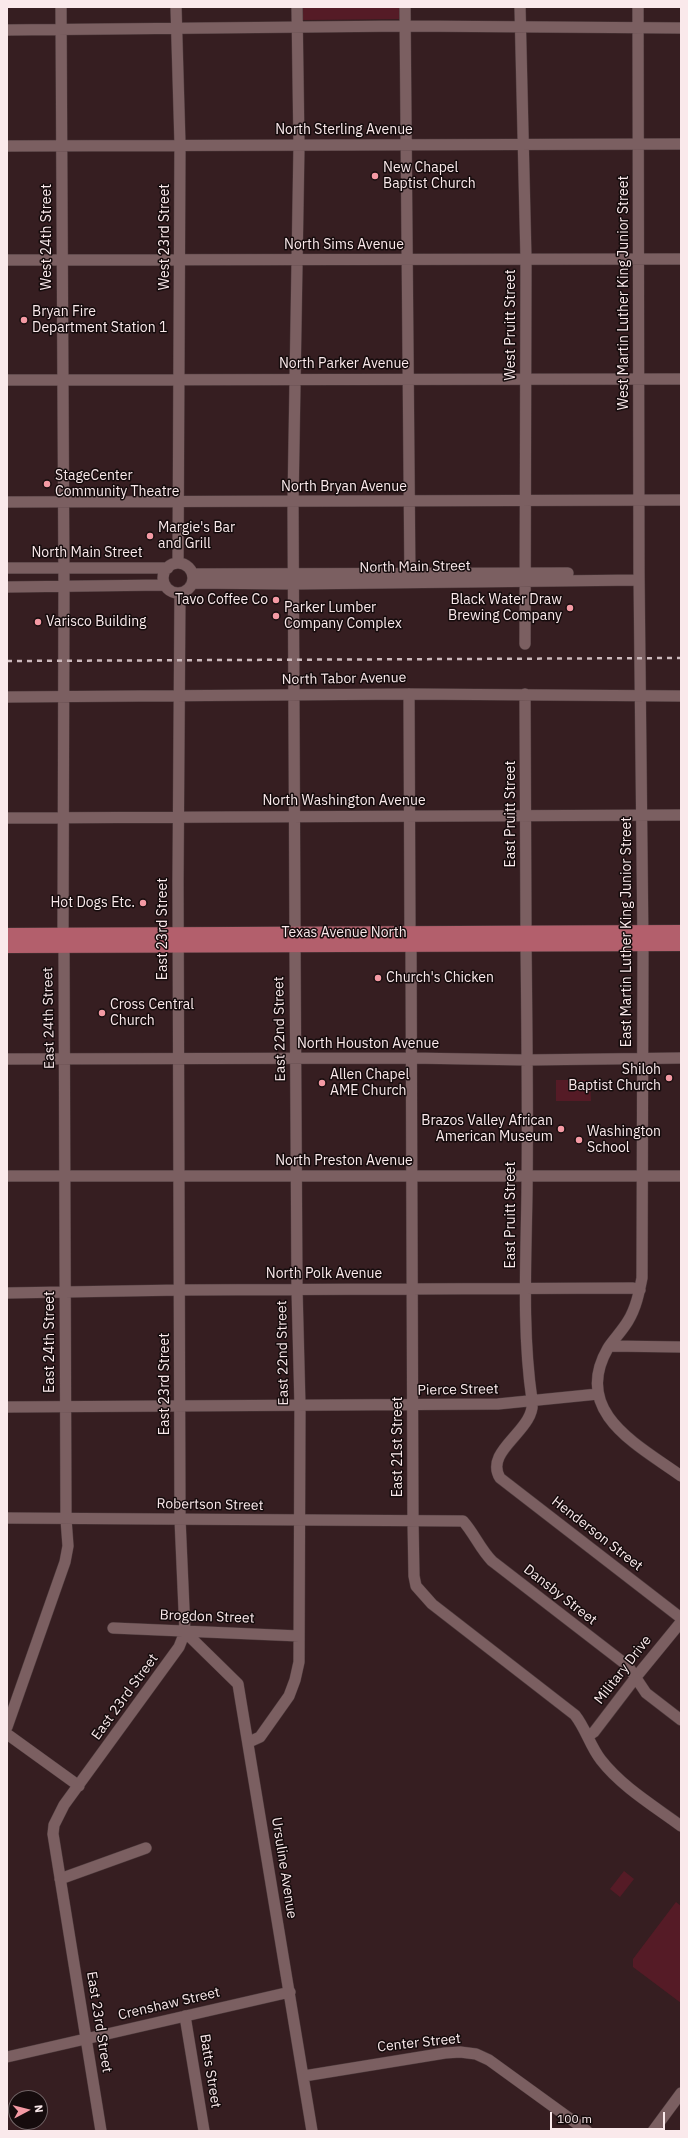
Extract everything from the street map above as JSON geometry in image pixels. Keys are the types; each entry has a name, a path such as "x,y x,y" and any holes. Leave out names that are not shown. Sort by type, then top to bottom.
{"main road":[{"name":"Texas Avenue North","path":"7,934 63,940 526,939 643,938 681,932"},
{"name":"Texas Avenue North","path":"643,938 681,944"},
{"name":"Texas Avenue North","path":"7,946 63,940"}],"street":[{"name":"West 24th Street","path":"61,7 64,586"},
{"name":"West 23rd Street","path":"176,7 180,144 178,563"},
{"name":"East 22nd Street","path":"249,1742 260,1737 289,1696 296,1680 299,1662 300,1636 300,1406 297,1289 293,695 294,380 299,146 296,7"},
{"path":"405,7 410,578"},
{"name":"West Pruitt Street","path":"520,7 526,259 525,644"},
{"name":"West Martin Luther King Junior Street","path":"638,7 639,576"},
{"path":"7,30 406,26 521,29 681,28"},
{"name":"North Sterling Avenue","path":"7,146 180,144 299,146 681,144"},
{"name":"North Sims Avenue","path":"7,260 681,260"},
{"name":"North Parker Avenue","path":"7,380 681,379"},
{"name":"North Bryan Avenue","path":"7,502 681,500"},
{"path":"178,563 187,566 192,579 187,590 180,593 171,591 165,585 164,576 168,568 178,563"},
{"name":"North Main Street","path":"7,568 168,568"},
{"name":"North Main Street","path":"192,579 639,576"},
{"name":"East Martin Luther King Junior Street","path":"639,576 643,938 642,1278 635,1307 628,1322 610,1346 601,1362 598,1378 598,1394 602,1408 610,1420 622,1432 681,1476"},
{"path":"7,587 165,585"},
{"name":"East 24th Street","path":"7,1726 65,1562 68,1546 66,1519 65,1406 65,1058 63,940 64,586"},
{"name":"East 23rd Street","path":"101,2131 53,1834 54,1825 64,1805 179,1647 185,1632 180,1519 181,1290 178,817 180,593"},
{"name":"North Tabor Avenue","path":"7,697 409,694 681,696"},
{"name":"East 21st Street","path":"409,694 411,816 410,939 413,1176 414,1576 419,1591 432,1604 574,1715 588,1736 594,1751 611,1770 629,1788 681,1826"},
{"name":"East Pruitt Street","path":"525,694 526,1288 528,1380 533,1402"},
{"name":"North Washington Avenue","path":"7,818 681,815"},
{"name":"North Houston Avenue","path":"7,1059 411,1058 526,1060 681,1058"},
{"name":"North Preston Avenue","path":"7,1176 681,1176"},
{"name":"North Polk Avenue","path":"7,1293 297,1289 633,1288 640,1290"},
{"path":"610,1346 681,1347"},
{"name":"Pierce Street","path":"7,1407 413,1406 533,1402 598,1394"},
{"name":"Henderson Street","path":"533,1402 531,1412 526,1423 496,1461 497,1473 500,1478 681,1618"},
{"name":"Robertson Street","path":"7,1518 413,1521"},
{"name":"Dansby Street","path":"413,1521 463,1521 469,1528 482,1551 492,1561 628,1666 646,1694 681,1720"},
{"name":"Military Drive","path":"588,1736 594,1732 681,1622"},
{"name":"Brogdon Street","path":"113,1628 300,1636"},
{"name":"Ursuline Avenue","path":"185,1632 238,1684 249,1742 312,2131"},
{"path":"7,1734 79,1786"},
{"path":"60,1879 146,1848"},
{"name":"Crenshaw Street","path":"7,2057 290,1992"},
{"name":"Batts Street","path":"185,2016 204,2131"},
{"name":"Center Street","path":"304,2076 445,2053 460,2052 476,2054 508,2073 587,2131"},
{"path":"653,2131 681,2093"}],"shaded area":[{"path":"302,7 399,7 399,19 302,20"},
{"path":"556,1080 590,1080 591,1101 556,1101"},
{"path":"624,1871 634,1879 620,1897 610,1889"},
{"path":"676,1902 681,1906 681,2003 633,1967 633,1959"}],"railway":[{"path":"7,661 681,658"}],"place":[{"name":"New Chapel Baptist Church","path":"375,176"},
{"name":"Bryan Fire Department Station 1","path":"24,320"},
{"name":"StageCenter Community Theatre","path":"47,484"},
{"name":"Margie's Bar and Grill","path":"150,536"},
{"name":"Tavo Coffee Co","path":"276,600"},
{"name":"Black Water Draw Brewing Company","path":"570,608"},
{"name":"Parker Lumber Company Complex","path":"276,616"},
{"name":"Varisco Building","path":"38,622"},
{"name":"Hot Dogs Etc.","path":"143,903"},
{"name":"Church's Chicken","path":"378,978"},
{"name":"Cross Central Church","path":"102,1013"},
{"name":"Shiloh Baptist Church","path":"669,1078"},
{"name":"Allen Chapel AME Church","path":"322,1083"},
{"name":"Brazos Valley African American Museum","path":"561,1129"},
{"name":"Washington School","path":"579,1140"}]}
